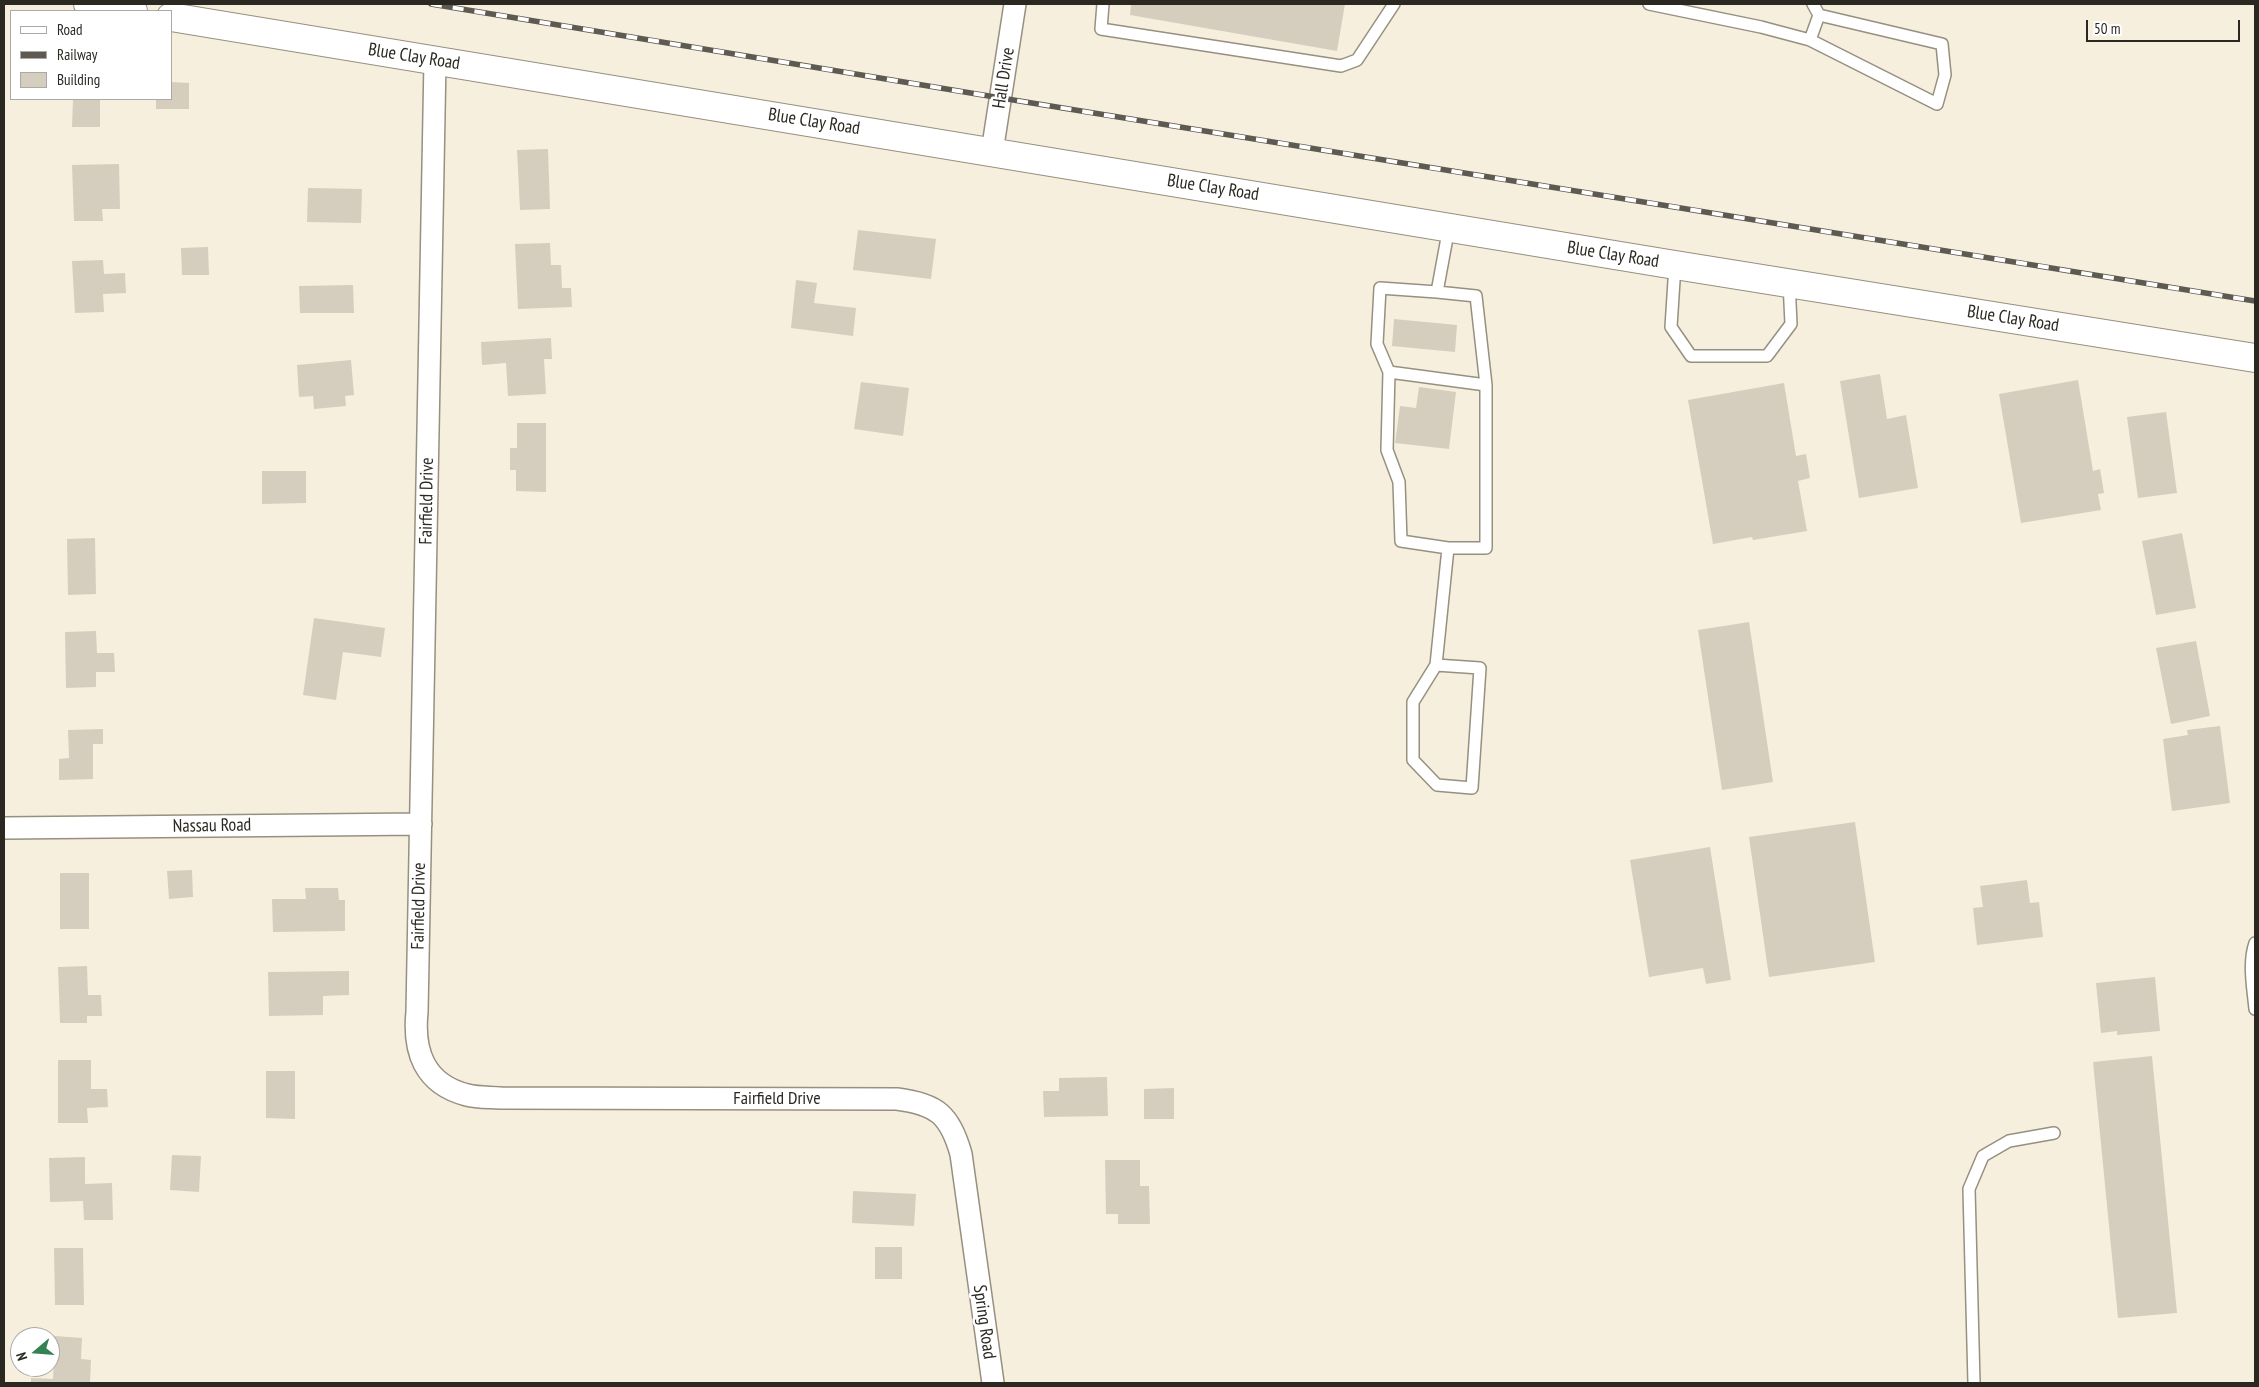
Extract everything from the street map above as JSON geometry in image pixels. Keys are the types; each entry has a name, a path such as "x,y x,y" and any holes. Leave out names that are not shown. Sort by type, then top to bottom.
{"street":[{"path":"88,4 127,10"},
{"name":"Hall Drive","path":"992,152 1015,4"},
{"name":"Blue Clay Road","path":"172,17 1675,265 2255,358"},
{"name":"Fairfield Drive","path":"435,60 421,824 415,1041 420,1058 441,1083 452,1090 468,1095 501,1098 897,1099 929,1106 937,1111 947,1122 956,1138 961,1154 976,1260"},
{"name":"Nassau Road","path":"4,828 421,824"},
{"name":"Spring Road","path":"976,1260 993,1383"}],"lane":[{"path":"1103,4 1101,29 1341,66 1357,60 1394,4"},
{"path":"1649,4 1761,27 1810,40 1937,104 1945,75 1942,44 1819,15 1813,4"},
{"path":"1810,40 1819,15"},
{"path":"1437,292 1449,228"},
{"path":"1675,265 1671,327 1691,356 1767,356 1792,324 1789,282"},
{"path":"1380,288 1437,292 1476,296 1486,385 1486,548 1448,548 1401,541 1399,482 1387,450 1389,372 1377,344 1380,288"},
{"path":"1389,372 1486,385"},
{"path":"1436,665 1480,668 1472,788 1436,786 1412,760 1414,702 1436,665 1448,548"},
{"path":"2255,943 2252,980 2255,1009"},
{"path":"1974,1383 1969,1188 1984,1156 2009,1141 2054,1132"}],"building":[{"path":"1131,4 1345,4 1337,51 1130,15"},
{"path":"172,82 189,83 189,109 156,109 156,100 172,100"},
{"path":"73,100 100,100 100,127 72,127"},
{"path":"548,149 550,209 520,210 517,150"},
{"path":"119,164 120,209 102,209 103,221 74,221 72,165"},
{"path":"308,188 362,189 361,223 307,222"},
{"path":"858,230 936,239 931,279 853,270"},
{"path":"550,243 551,265 561,265 562,288 571,288 572,307 518,309 515,244"},
{"path":"208,247 209,275 182,275 181,248"},
{"path":"103,260 104,274 125,273 126,293 103,294 104,312 75,313 72,261"},
{"path":"796,280 817,283 814,303 856,308 853,336 791,328"},
{"path":"353,285 354,313 300,313 299,286"},
{"path":"1394,319 1457,325 1455,352 1392,346"},
{"path":"551,338 552,359 544,359 546,394 508,396 506,363 482,365 481,342"},
{"path":"351,360 354,395 345,396 346,406 314,409 313,396 299,397 297,365"},
{"path":"1880,374 1887,419 1906,415 1918,488 1859,498 1840,381"},
{"path":"2078,380 2093,471 2100,469 2104,493 2098,494 2101,510 2021,523 1999,394"},
{"path":"861,382 909,388 903,436 854,429"},
{"path":"1784,383 1796,456 1806,454 1810,478 1798,481 1807,531 1753,540 1752,537 1713,544 1688,400"},
{"path":"1419,387 1456,392 1449,449 1395,443 1400,406 1416,408"},
{"path":"2166,412 2177,493 2138,498 2127,417"},
{"path":"517,423 546,423 546,492 516,491 516,470 510,470 510,448 517,448"},
{"path":"262,471 306,471 306,503 262,504"},
{"path":"2182,533 2196,608 2156,615 2142,541"},
{"path":"95,538 96,594 68,595 67,539"},
{"path":"314,618 385,628 381,657 343,652 336,700 303,695"},
{"path":"1749,622 1773,782 1722,790 1698,630"},
{"path":"96,631 97,653 114,653 115,672 96,672 96,687 66,688 65,632"},
{"path":"2196,641 2210,716 2171,724 2156,648"},
{"path":"2220,726 2230,803 2172,811 2163,739 2188,735 2187,730"},
{"path":"103,729 103,744 93,744 93,779 59,780 59,759 69,758 68,730"},
{"path":"1855,822 1875,962 1769,977 1749,837"},
{"path":"1710,847 1731,980 1706,984 1703,968 1649,977 1630,860"},
{"path":"192,870 193,897 169,899 167,871"},
{"path":"60,873 89,873 89,929 60,929"},
{"path":"2027,880 2030,903 2039,902 2043,937 1977,945 1973,908 1983,907 1980,886"},
{"path":"305,888 338,888 339,900 345,900 345,931 273,932 272,899 306,899"},
{"path":"87,966 88,995 101,995 102,1016 87,1016 87,1023 60,1023 58,967"},
{"path":"349,971 349,995 323,996 323,1015 269,1016 268,972"},
{"path":"2155,977 2160,1031 2117,1035 2117,1031 2101,1033 2096,983"},
{"path":"2152,1056 2177,1313 2118,1318 2093,1062"},
{"path":"58,1060 91,1060 91,1089 107,1089 108,1107 87,1108 88,1123 58,1123"},
{"path":"266,1071 295,1071 295,1119 266,1118"},
{"path":"1107,1077 1108,1116 1044,1117 1043,1091 1059,1091 1059,1078"},
{"path":"1174,1088 1174,1119 1144,1119 1144,1089"},
{"path":"172,1155 201,1156 199,1192 170,1190"},
{"path":"85,1157 85,1184 112,1183 113,1220 84,1220 83,1201 50,1202 49,1158"},
{"path":"1105,1160 1140,1160 1140,1186 1149,1186 1150,1224 1118,1224 1118,1214 1106,1214"},
{"path":"853,1191 916,1194 914,1226 852,1223"},
{"path":"875,1247 902,1247 902,1279 875,1279"},
{"path":"54,1248 83,1248 84,1305 55,1305"},
{"path":"60,1336 82,1338 81,1359 91,1360 90,1383 31,1383 31,1378 53,1379 53,1377 60,1377"}],"railway":[{"path":"431,4 2255,301"}]}
